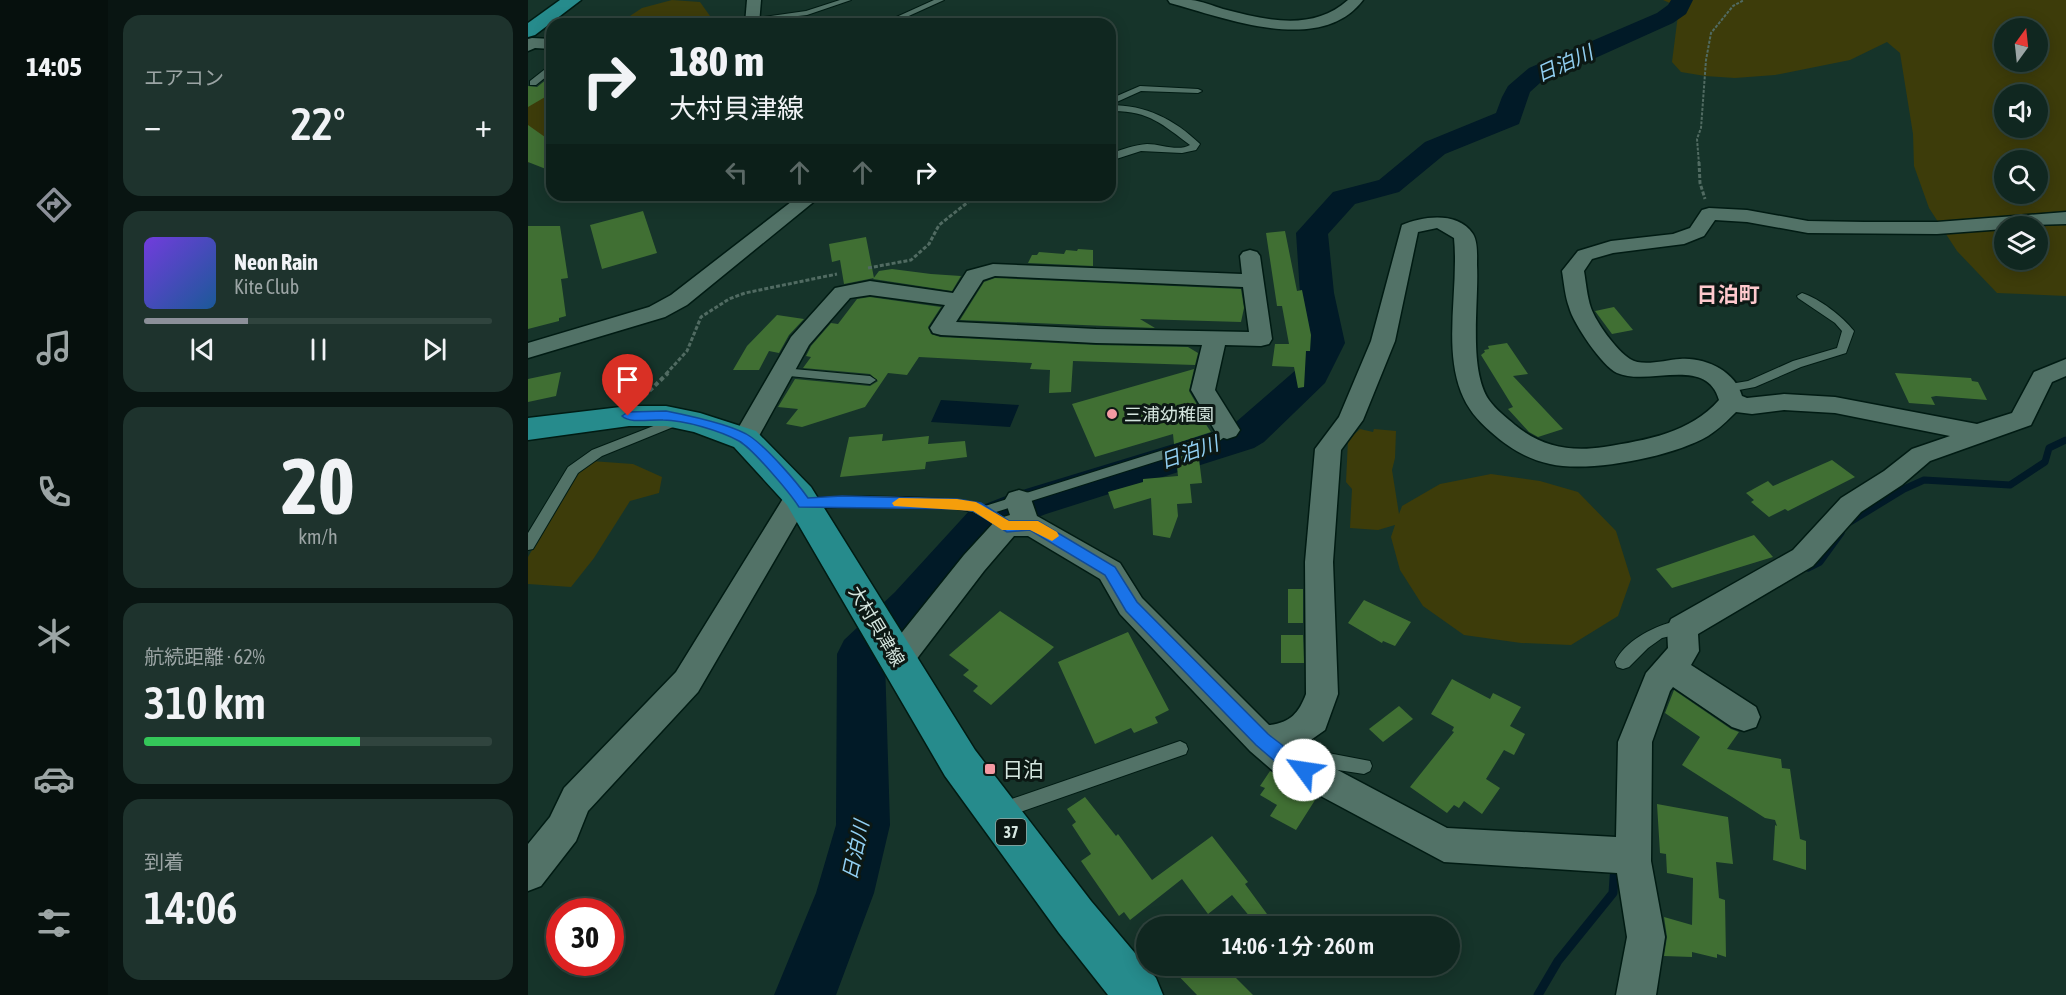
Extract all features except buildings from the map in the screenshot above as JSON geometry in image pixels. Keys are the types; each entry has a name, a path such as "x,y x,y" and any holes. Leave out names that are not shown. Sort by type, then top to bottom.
{"main road":[{"path":"546,18 572,0"},
{"path":"528,31 546,18"},
{"name":"大村貝津線","path":"528,429 628,416 666,416 700,423 745,439 802,500 960,763 1075,917 1139,995"}],"street":[{"path":"753,18 754,0"},
{"path":"1175,0 1259,21 1291,26 1327,22 1343,15 1356,0"},
{"path":"528,46 532,43 546,44"},
{"path":"528,351 657,312 679,300 804,201"},
{"path":"1977,433 1835,405 1784,402 1743,405 1730,394 1727,385 1707,371 1683,366 1649,370 1624,367 1603,346 1580,309 1573,271 1585,255 1611,247 1677,240 1697,232 1709,214 1747,216 1808,226 1864,228 1937,228 2066,218"},
{"path":"1275,739 1313,720 1322,694 1319,562 1328,449 1350,420 1383,341 1409,229 1427,221 1449,225 1464,236 1467,255 1465,344 1470,383 1482,410 1507,433 1538,451 1567,459 1599,458 1666,443 1694,433 1714,420 1730,394"},
{"path":"1250,256 1261,339 1096,336 941,328 975,276 993,270 1252,281"},
{"path":"745,439 800,342 843,293 870,288 959,301"},
{"path":"1215,338 1203,390 1228,418"},
{"path":"1636,995 1646,937 1625,858 1635,742 1657,683 1679,650 1753,589 1803,558 1851,505 1893,478 1921,455 1960,442 1977,433 2009,426 2022,419 2042,377 2066,367"},
{"path":"528,843 576,800 687,682 802,500"},
{"path":"897,660 974,562 1017,517 1110,571 1131,606 1275,739 1284,759 1444,845 1625,858"},
{"path":"1679,650 1744,717"},
{"path":"528,873 563,829 576,800"}],"lane":[{"path":"773,18 807,13 847,0"},
{"path":"899,18 940,0"},
{"path":"533,83 546,73"},
{"path":"1116,99 1140,88 1198,91"},
{"path":"1116,108 1127,107 1143,111 1165,120 1195,144 1193,148 1185,151 1149,147 1116,156"},
{"path":"1730,394 1797,364 1842,350 1848,331 1839,321 1802,296"},
{"path":"783,372 870,380"},
{"path":"802,500 934,503 1017,517 1213,439 1228,418"},
{"path":"528,545 573,470 597,453 681,419"},
{"path":"980,509 1017,517"},
{"path":"1623,662 1643,642 1667,628 1679,650"},
{"path":"1275,739 1325,760 1364,766"},
{"path":"997,812 1180,749"}],"path":[{"path":"1709,214 1700,183 1697,140 1701,128 1706,60 1711,33 1733,6 1743,0"},
{"path":"866,269 911,260 929,244 939,225 969,201"},
{"path":"628,416 653,384 683,357 696,336 701,317 729,300 746,293 842,273"}],"shaded area":[{"path":"672,0 700,2 710,18 627,18 642,8"},
{"path":"1663,0 2066,0 2066,296 1997,293 1957,251 1929,208 1914,166 1913,134 1900,53 1887,42 1850,60 1775,75 1735,78 1705,76 1681,72 1672,62 1679,7"},
{"path":"546,83 546,148 536,153 528,163 528,98"},
{"path":"1360,429 1373,432 1374,429 1396,431 1392,470 1399,514 1402,506 1440,484 1491,474 1540,481 1578,492 1616,531 1631,579 1618,616 1571,645 1521,643 1464,635 1423,606 1400,570 1391,537 1395,525 1378,530 1350,528 1352,489 1346,482 1348,440"},
{"path":"591,461 633,464 662,477 659,493 630,501 594,558 571,587 528,584 528,557 577,472"}],"water":[{"path":"941,400 1019,405 1010,427 931,422"}],"waterway":[{"name":"日泊川","path":"805,995 845,893 863,825 861,654 911,605 985,521 1031,503 1240,438 1250,432 1312,375 1327,343 1317,293 1312,233 1344,198 1389,186 1435,148 1509,118 1512,103 1518,92 1538,73 1665,18 1678,9 1682,0"},
{"path":"1850,522 1904,489 1924,480 2010,485 2045,462 2049,448 2066,440"},
{"path":"1808,568 1820,562 1841,533"},
{"path":"1538,995 1558,961 1613,893 1615,864"}],"slow traffic":[{"path":"899,503 957,504 976,507 1007,526 1033,525 1052,536"}],"place":[{"name":"三浦幼稚園","path":"1112,414"},
{"name":"日泊","path":"990,769"}],"district":[{"name":"日泊町","path":"1728,294"}],"route":[{"path":"628,416 666,416 700,423 745,439 795,490 804,504 842,501 957,504 976,507 1007,526 1033,525 1110,571 1131,606 1262,740 1284,759 1304,770"}]}
